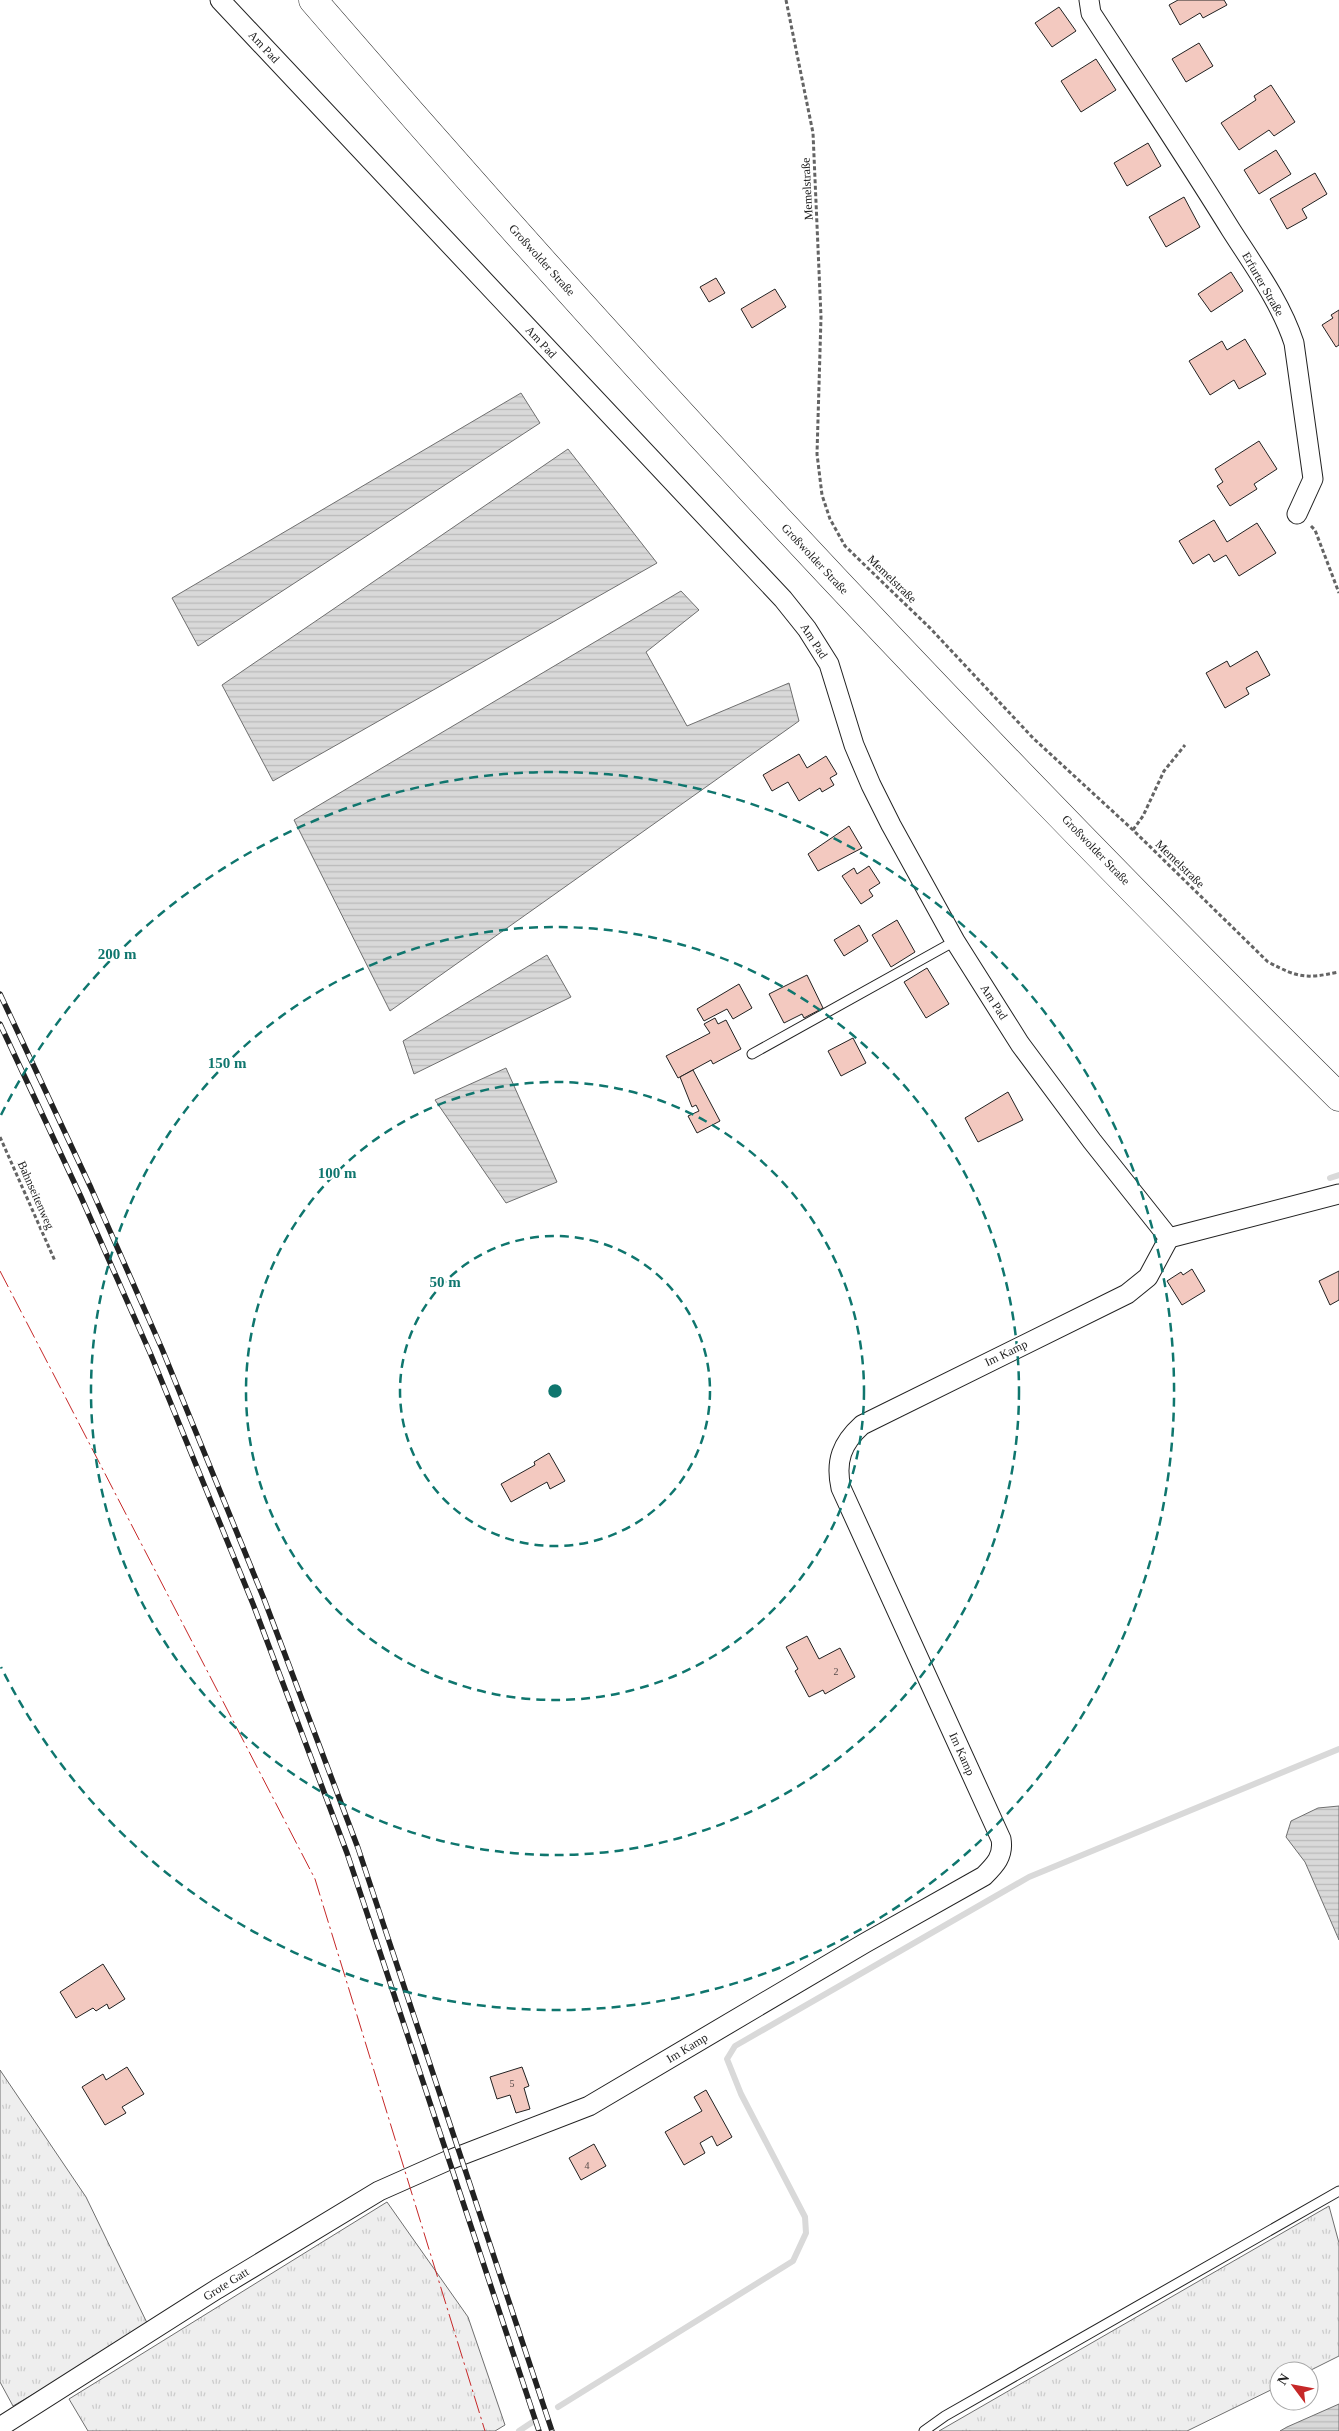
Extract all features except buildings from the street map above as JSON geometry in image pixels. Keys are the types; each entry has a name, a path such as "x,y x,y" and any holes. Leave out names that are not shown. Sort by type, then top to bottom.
{"main road":[{"name":"Großwolder Straße","path":"313,0 432,137 846,593 1234,992 1339,1096"}],"street":[{"name":"Am Pad","path":"220,0 783,599 807,628 829,664 854,745 871,785 955,941 1020,1044 1168,1238"},
{"name":"Erfurter Straße","path":"1089,0 1091,13 1208,193 1269,291 1289,329 1294,343 1313,480 1298,514"},
{"path":"1168,1238 1339,1194"},
{"name":"Im Kamp","path":"461,2156 589,2106 856,1948 984,1876 996,1864 1003,1850 1001,1839 841,1488 838,1460 844,1445 862,1425 1126,1294 1148,1277 1168,1238"},
{"name":"Grote Gatt","path":"0,2427 217,2289 370,2196 461,2156"}],"lane":[{"path":"752,1054 955,941"},
{"path":"924,2431 945,2416 1339,2191"}],"path":[{"name":"Memelstraße","path":"786,0 813,133 821,308 817,454 822,495 830,519 845,546 937,635 1033,738 1133,830 1268,962 1296,976 1319,976 1339,972"},
{"path":"1298,514 1315,530 1339,594"},
{"path":"1133,830 1143,816 1164,771 1185,745"},
{"name":"Bahnseitenweg","path":"0,1137 55,1261"}],"green space":[{"path":"0,2070 86,2197 149,2327 13,2406 0,2382"},
{"path":"387,2202 468,2317 505,2425 495,2431 88,2431 69,2399"},
{"path":"1329,2206 1339,2243 1339,2356 1319,2366 1319,2361 1269,2361 1269,2391 1187,2431 939,2431"}],"shaded area":[{"path":"521,393 540,423 198,646 172,598"},
{"path":"568,449 657,563 273,781 222,685"},
{"path":"681,591 699,610 646,652 687,726 789,683 799,721 390,1011 294,820"},
{"path":"547,955 571,997 414,1074 403,1041"},
{"path":"506,1068 557,1182 506,1203 435,1100"},
{"path":"1339,1806 1339,1940 1305,1862 1286,1837 1291,1821 1318,1808"},
{"path":"1339,2404 1339,2431 1280,2431 1287,2427"}],"waterway":[{"path":"1330,1178 1339,1175"},
{"path":"558,2407 793,2261 806,2233 805,2217 741,2094 727,2059 735,2046 1029,1877 1339,1749"},
{"path":"519,2431 534,2421"}],"railway":[{"path":"0,994 91,1188 162,1349 264,1599 358,1848 552,2431"},
{"path":"0,1024 81,1197 151,1355 253,1604 347,1853 539,2431"}],"power":[{"path":"0,1271 315,1879 485,2431"}]}
